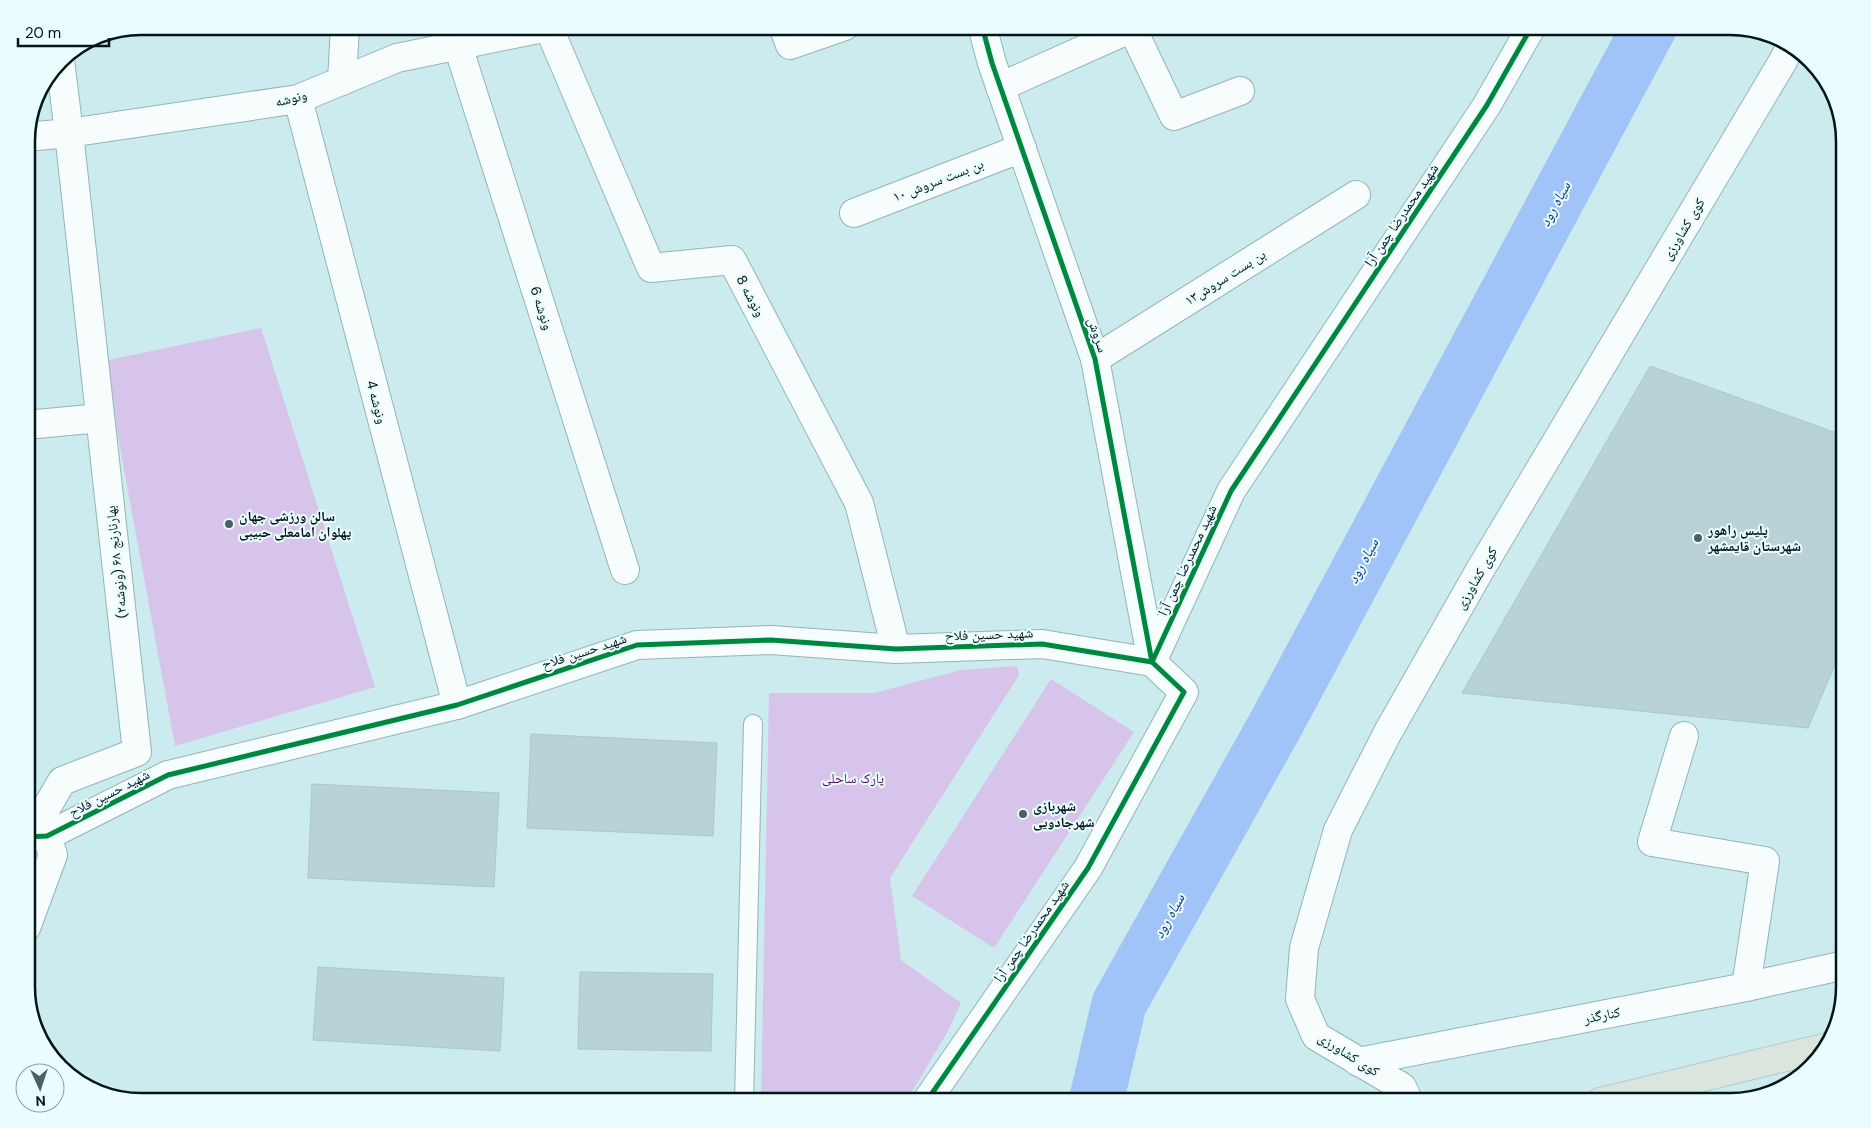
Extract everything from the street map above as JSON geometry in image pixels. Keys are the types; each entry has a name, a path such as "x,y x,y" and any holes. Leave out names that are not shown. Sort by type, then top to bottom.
{"highway":[{"path":"1637,1093 1815,1050"}],"street":[{"path":"342,81 345,35"},
{"name":"ونوشه","path":"35,136 69,133 298,99 397,58 510,35"},
{"name":"ونوشه 8","path":"551,35 651,268 732,260 859,503 896,649"},
{"path":"786,35 790,45 819,35"},
{"name":"سروش","path":"985,35 1000,86 1095,359 1152,662"},
{"path":"1000,86 1116,35"},
{"path":"1135,35 1174,116 1240,91"},
{"name":"شهید محمدرضا چمن آرا","path":"932,1093 1088,868 1184,692 1152,662 1231,491 1487,105 1527,35"},
{"name":"ونوشه 6","path":"458,46 625,570"},
{"name":"کوی کشاورزی","path":"1405,1093 1402,1087 1316,1036 1300,999 1304,948 1338,830 1388,732 1480,570 1778,69 1786,51"},
{"name":"بهارنارنج ۶۸ (ونوشه۲)","path":"35,904 53,855 37,837 41,817 62,781 137,752 61,71"},
{"name":"ونوشه 4","path":"298,99 456,705"},
{"name":"بن بست سروش ۱۰","path":"854,213 1022,148"},
{"name":"بن بست سروش۱۳","path":"1095,359 1356,195"},
{"path":"35,424 100,418"},
{"name":"شهید حسین فلاح","path":"37,837 168,776 456,705 638,645 771,640 896,649 1042,644 1152,662"},
{"path":"1684,736 1652,842 1765,861 1746,987"},
{"name":"کنارگذر","path":"1358,1062 1746,987 1836,966"}],"lane":[{"path":"744,1093 753,724"}],"green space":[{"name":"سالن ورزشی جهان پهلوان امامعلی حبیبی","path":"261,328 375,687 175,746 104,361"},
{"name":"پارک ساحلی","path":"1017,666 1019,675 890,878 901,960 961,1003 948,1031 911,1093 761,1093 769,693 874,693 961,670"},
{"name":"شهربازی شهرجادویی","path":"1051,679 1134,732 994,948 912,896"}],"building":[{"name":"پلیس راهور شهرستان قایمشهر","path":"1650,366 1836,433 1836,662 1808,728 1462,693"},
{"path":"531,734 717,743 713,836 527,828"},
{"path":"312,784 499,793 494,887 308,878"},
{"path":"318,967 504,978 500,1051 313,1040"},
{"path":"580,972 713,974 711,1051 578,1049"}],"waterway":[{"name":"سیاه رود","path":"1098,1093 1119,1004 1277,722 1645,35"}],"cycle path":[{"path":"35,837 47,836 168,775 457,705 637,645 771,640 896,649 1042,644 1152,662 1095,359 992,63 984,35"},
{"path":"932,1093 1088,868 1184,692 1152,662 1231,491 1487,105 1527,35"}],"place":[{"name":"سالن ورزشی جهان پهلوان امامعلی حبیبی","path":"229,524"},
{"name":"پلیس راهور شهرستان قایمشهر","path":"1698,538"},
{"name":"شهربازی شهرجادویی","path":"1023,814"}]}
